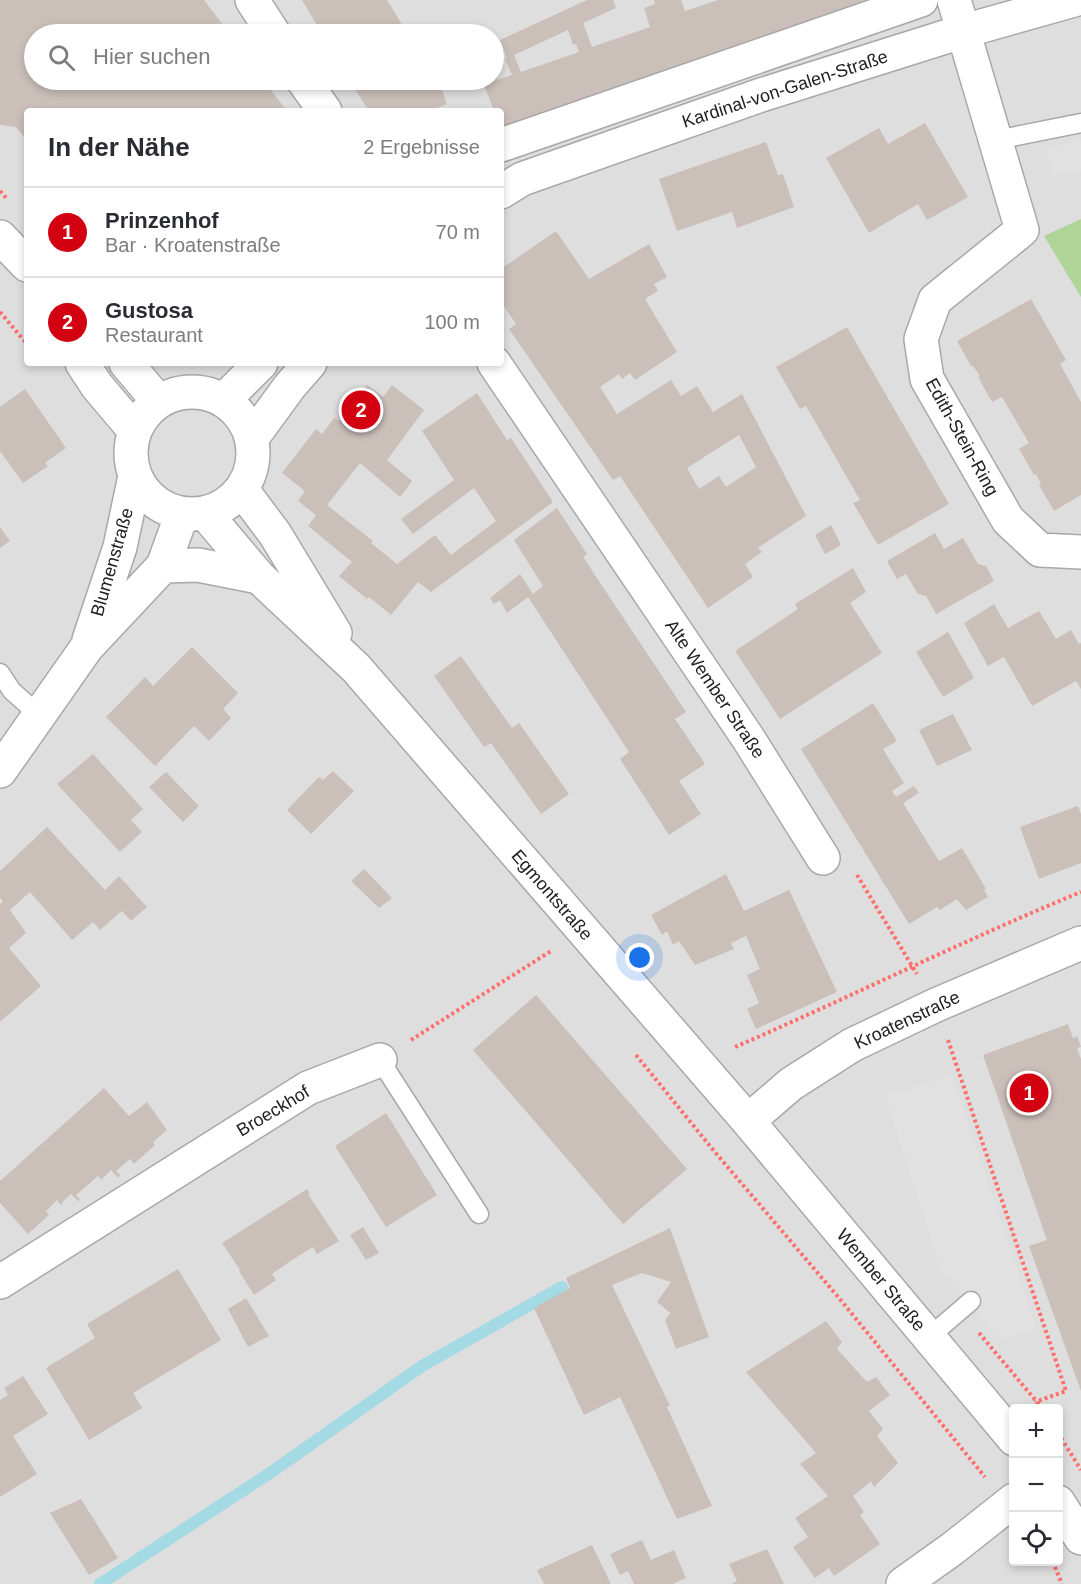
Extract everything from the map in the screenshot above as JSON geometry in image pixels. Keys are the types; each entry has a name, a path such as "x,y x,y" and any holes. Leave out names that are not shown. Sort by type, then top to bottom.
{"street":[{"path":"252,0 268,24"},
{"path":"504,144 921,0"},
{"name":"Edith-Stein-Ring","path":"954,0 1022,230 935,300 921,339 927,379 1008,520 1040,549 1081,552"},
{"name":"Kardinal-von-Galen-Straße","path":"504,190 522,179 761,95 964,31 1074,0"},
{"path":"310,90 323,108"},
{"path":"11,249 24,271"},
{"path":"84,366 97,386 135,431"},
{"path":"129,366 158,401"},
{"path":"224,400 258,366"},
{"path":"252,438 307,366"},
{"name":"Alte Wember Straße","path":"496,366 748,738 823,858"},
{"path":"190,391 208,393 224,400 242,416 252,438 254,458 242,490 225,505 194,513 162,507 146,494 135,476 130,454 135,431 144,414 158,401 174,394 190,391"},
{"name":"Blumenstraße","path":"87,647 120,547 135,476"},
{"name":"Egmontstraße","path":"242,490 275,534 356,668"},
{"name":"Blumenstraße","path":"0,771 87,647 163,566 194,513"},
{"name":"Egmontstraße","path":"194,513 356,668 748,1121"},
{"path":"163,566 198,565 259,577"},
{"name":"Kroatenstraße","path":"748,1121 791,1084 852,1045 936,1005 1081,943"},
{"name":"Broeckhof","path":"0,1282 308,1088 380,1060"},
{"name":"Wember Straße","path":"748,1121 1009,1434"},
{"path":"903,1584 1009,1504"},
{"path":"1063,1509 1081,1538"}],"lane":[{"path":"996,140 1081,123"},
{"path":"0,673 12,691 39,715"},
{"path":"380,1060 479,1214"},
{"path":"929,1337 971,1301"}],"path":[{"path":"0,312 24,340"},
{"path":"823,858 851,866 936,1005 1066,1392 1033,1404"},
{"path":"735,1047 820,1010 912,965 1081,892"},
{"path":"380,1060 552,950"},
{"path":"633,1050 714,1151 1009,1500"},
{"path":"1063,1440 1081,1470"},
{"path":"1053,1566 1062,1584"}],"shaded area":[{"path":"0,0 1081,0 1081,1584 0,1584"},
{"path":"1081,140 1081,170 1053,176 1046,148"},
{"path":"952,1076 1037,1330 1001,1341 941,1272 885,1095"}],"green space":[{"path":"1081,219 1081,297 1044,236"}],"building":[{"path":"0,0 204,0 222,24 24,24 24,90 271,90 285,108 24,108 24,136 16,127 0,125"},
{"path":"302,0 387,0 402,24 316,24"},
{"path":"587,0 613,0 616,8 583,23 592,47 650,27 644,8 655,4 654,0 681,0 685,11 718,0 875,0 504,129 504,108 493,108 486,90 504,90 504,78 512,75 505,59 507,58 504,50 504,38","holes":["568,30 573,45 576,44 579,52 521,72 514,55"]},
{"path":"355,90 442,90 447,104 437,108 367,108"},
{"path":"925,123 968,197 927,220 918,204 869,233 826,158 879,128 888,144"},
{"path":"766,142 778,175 783,174 794,207 737,228 732,212 677,231 659,179"},
{"path":"556,231 589,279 649,244 667,277 654,284 658,291 645,299 677,352 635,380 630,373 622,379 619,374 600,387 617,414 671,380 681,396 697,386 713,412 742,394 806,516 758,548 762,552 745,564 753,577 708,608 620,476 613,480 509,329 516,324 504,306 504,267","holes":["739,435 756,467 726,487 719,476 699,489 687,468"]},
{"path":"1031,299 1066,360 1060,364 1081,402 1081,495 1054,511 1039,485 1041,484 1036,474 1034,475 1019,449 1029,443 1002,397 992,402 978,377 980,376 971,366 957,341"},
{"path":"847,327 949,504 878,545 853,503 860,500 806,406 800,409 776,367"},
{"path":"367,385 383,397 392,385 424,410 387,460 412,481 400,497 360,463 327,505 373,541 371,543 397,564 435,535 451,555 496,521 474,488 413,534 401,519 454,480 422,431 477,393 507,440 511,438 553,502 431,592 418,582 391,615 339,576 352,562 308,526 316,515 298,501 305,491 282,473 316,429 322,434 334,418 339,421"},
{"path":"25,389 66,448 45,463 48,466 23,483 0,451 0,407"},
{"path":"557,508 587,554 583,557 686,712 675,719 705,764 679,781 701,814 669,835 620,759 629,752 528,597 507,613 500,600 494,604 490,598 520,574 533,594 543,586 514,540"},
{"path":"831,525 841,545 825,554 815,535"},
{"path":"0,527 10,541 0,548"},
{"path":"935,533 944,549 963,538 978,564 986,566 994,581 936,614 926,596 918,594 906,574 897,579 887,561"},
{"path":"853,568 866,592 850,603 882,653 780,719 735,651 798,609 795,604"},
{"path":"994,604 1008,628 1039,611 1056,639 1071,630 1079,644 1081,643 1081,689 1076,681 1032,706 1004,657 988,666 964,623"},
{"path":"948,632 974,678 943,697 916,652"},
{"path":"192,647 238,693 223,709 231,718 209,741 194,726 155,766 106,717 145,677 153,686"},
{"path":"461,656 512,728 519,723 569,794 541,814 491,743 484,747 434,676"},
{"path":"873,703 897,741 883,749 904,783 892,791 896,797 914,786 919,793 903,803 939,861 962,848 986,889 984,890 988,897 966,910 957,899 940,910 937,907 909,924 801,749"},
{"path":"953,714 972,750 937,766 919,730"},
{"path":"93,754 143,809 131,820 142,832 120,852 57,784"},
{"path":"333,771 354,791 311,834 287,810 319,777 323,780"},
{"path":"166,772 199,806 183,822 149,787"},
{"path":"1078,806 1081,814 1081,863 1039,879 1020,827"},
{"path":"47,827 105,890 119,876 147,907 131,921 122,911 100,930 93,922 72,940 30,892 10,910 26,933 9,948 41,986 0,1022 0,904 3,902 0,897 0,871"},
{"path":"364,869 392,898 379,908 351,881"},
{"path":"726,874 744,911 789,890 837,992 756,1029 747,1009 759,1003 747,975 760,969 746,936 731,943 734,949 695,965 679,941 673,945 667,931 662,935 651,915"},
{"path":"536,995 687,1169 623,1224 473,1050"},
{"path":"1068,1024 1073,1038 1077,1036 1081,1047 1077,1048 1081,1059 1081,1391 1029,1246 1047,1240 983,1055"},
{"path":"104,1088 129,1116 147,1102 167,1130 153,1142 155,1145 134,1164 130,1159 116,1171 120,1175 118,1178 111,1170 101,1180 98,1176 76,1195 80,1200 78,1201 71,1194 61,1205 57,1200 46,1211 49,1215 28,1234 0,1203 0,1181"},
{"path":"386,1113 437,1195 386,1227 335,1146"},
{"path":"307,1189 339,1241 317,1254 313,1247 292,1260 272,1274 276,1280 254,1295 222,1243"},
{"path":"363,1227 379,1253 366,1260 350,1235"},
{"path":"670,1228 709,1337 676,1349 665,1320 670,1313 657,1302 671,1282 642,1273 612,1285 670,1406 667,1407 712,1506 677,1519 620,1397 584,1415 534,1308 570,1288 566,1278"},
{"path":"178,1269 221,1340 133,1393 142,1408 89,1440 46,1368 95,1338 87,1324"},
{"path":"246,1298 269,1336 248,1347 228,1309"},
{"path":"826,1321 842,1342 837,1349 867,1382 876,1377 890,1395 869,1411 883,1429 877,1436 898,1463 874,1487 871,1481 853,1496 864,1512 860,1515 880,1544 834,1576 829,1568 815,1578 793,1547 808,1537 795,1518 828,1496 800,1464 816,1453 746,1372"},
{"path":"23,1376 48,1414 13,1436 37,1474 0,1497 0,1400 8,1395 4,1388"},
{"path":"81,1499 118,1558 89,1575 50,1513"},
{"path":"642,1540 651,1560 674,1550 686,1578 673,1584 634,1584 628,1571 620,1575 610,1554"},
{"path":"592,1545 611,1584 544,1584 537,1570"},
{"path":"767,1549 784,1584 731,1584 737,1581 729,1564"}],"waterway":[{"path":"100,1584 273,1471 422,1366 562,1287"}],"place":[{"name":"Gustosa","path":"361,410"},
{"name":"Prinzenhof","path":"1029,1093"}]}
